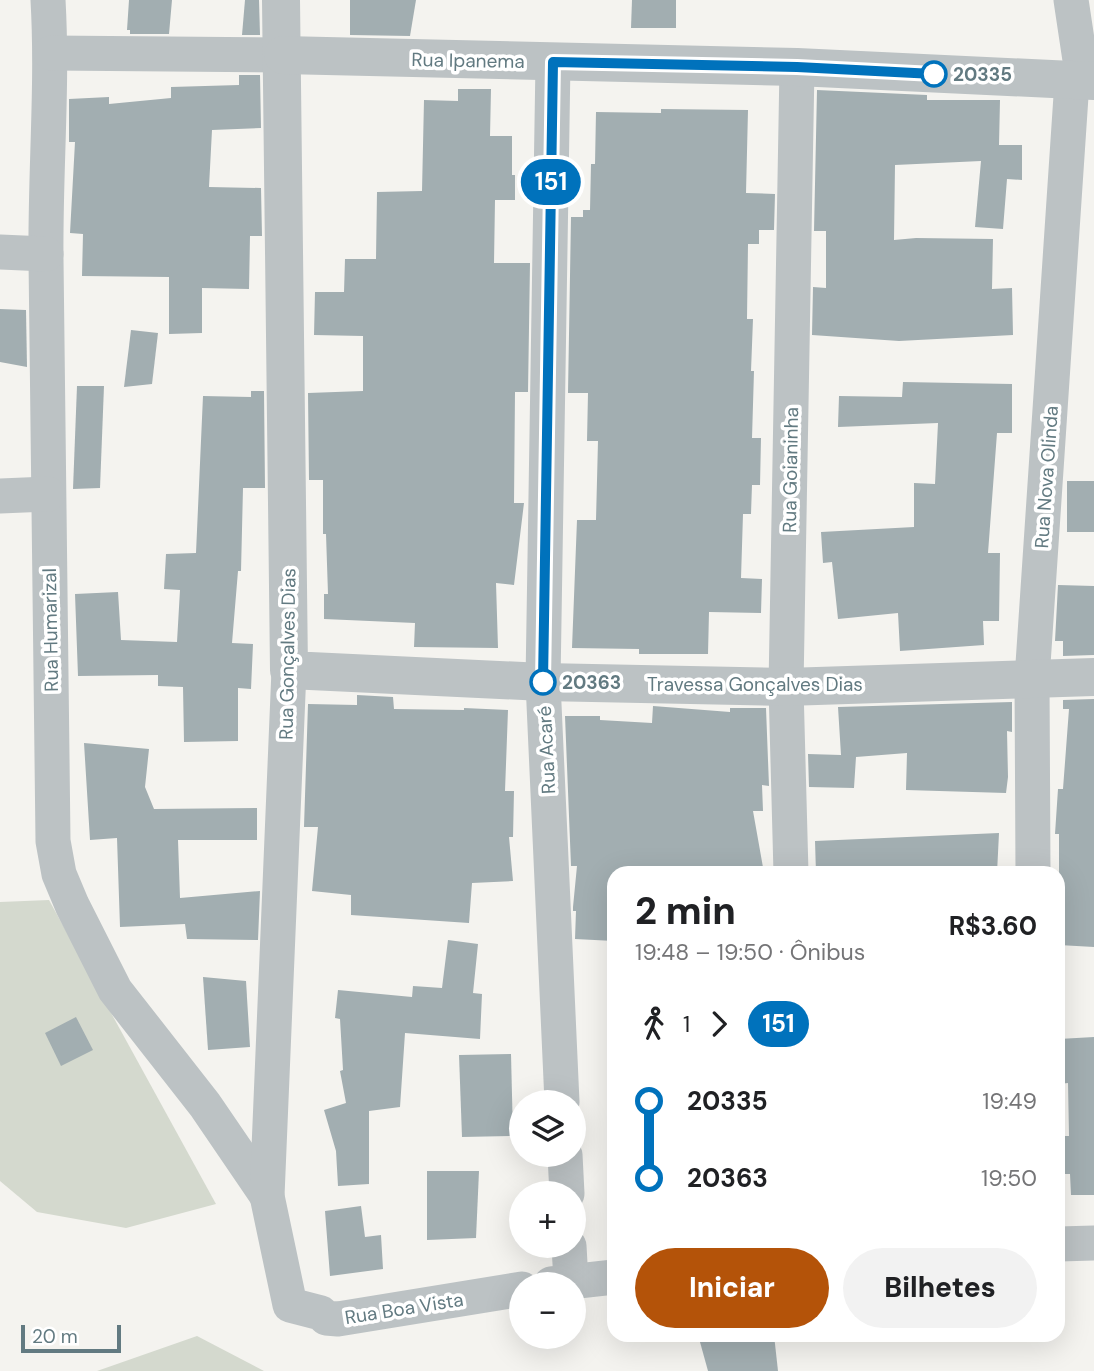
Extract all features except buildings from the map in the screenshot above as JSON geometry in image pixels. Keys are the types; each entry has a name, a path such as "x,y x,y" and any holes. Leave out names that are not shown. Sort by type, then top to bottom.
{"street":[{"name":"Rua Humarizal","path":"48,0 51,53 46,254 48,494 53,841 59,874 115,990 205,1105 267,1196"},
{"name":"Rua Gonçalves Dias","path":"281,0 289,670 267,1196 290,1305"},
{"name":"Rua Nova Olinda","path":"1033,866 1032,679 1083,81 1071,0"},
{"name":"Rua Ipanema","path":"51,53 283,55 797,67 1083,81"},
{"name":"Rua Acaré","path":"553,62 543,682 561,1090"},
{"name":"Rua Goianinha","path":"791,866 786,687 797,67"},
{"path":"0,252 46,254"},
{"path":"0,496 48,494"},
{"name":"Travessa Gonçalves Dias","path":"289,670 543,682 786,687 1094,677"},
{"path":"1065,1244 1094,1243"},
{"path":"586,1280 607,1278"},
{"name":"Rua Boa Vista","path":"290,1305 321,1313 326,1318 338,1319 509,1291"}],"shaded area":[{"path":"49,900 216,1204 126,1228 37,1212 0,1181 0,902"},
{"path":"197,1336 264,1371 97,1371"}],"bus line":[{"name":"151","path":"543,682 553,62 797,67 934,74"}],"place":[{"name":"20335","path":"934,74"},
{"name":"20363","path":"543,682"}]}
